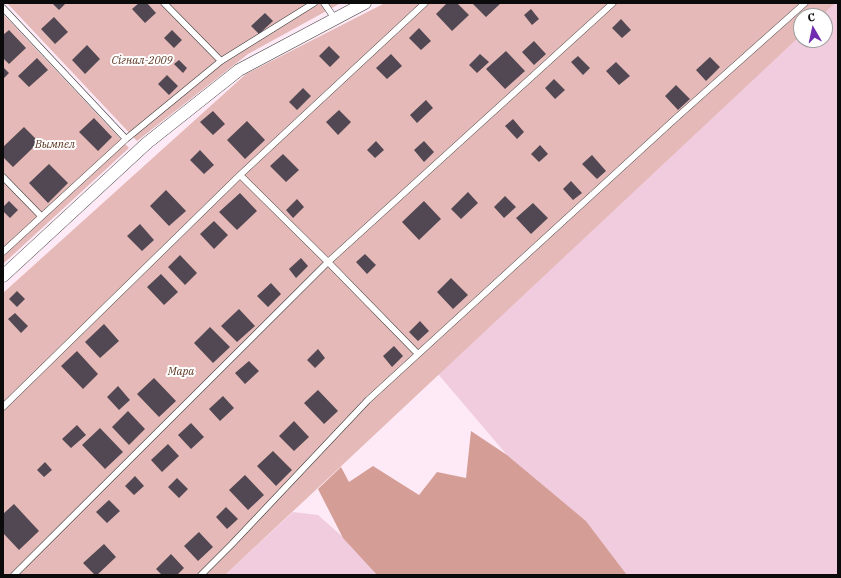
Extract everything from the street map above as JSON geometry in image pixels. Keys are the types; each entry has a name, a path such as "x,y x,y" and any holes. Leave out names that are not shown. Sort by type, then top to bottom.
{"street":[{"path":"3,276 147,143 239,70 365,3"}],"lane":[{"path":"164,3 221,61"},
{"path":"3,252 126,139 221,61 314,3"},
{"path":"324,3 335,19"},
{"path":"3,407 240,175 425,3"},
{"path":"14,575 328,262 612,3"},
{"path":"202,575 368,400 676,118 805,3"},
{"path":"3,8 126,139"},
{"path":"240,175 418,354"},
{"path":"3,177 41,216"}],"shaded area":[{"path":"834,3 838,3 838,575 627,575 586,521 507,455 438,374 793,41 793,48 833,48 833,8 829,8"},
{"path":"471,431 507,455 586,521 627,575 377,575 343,538 318,489 341,467 349,482 373,466 419,495 437,472 466,478"},
{"path":"293,512 318,515 344,538 377,575 225,575"}],"green space":[{"name":"Сігнал-2009","path":"7,3 341,3 248,54 137,141"},
{"name":"Мара","path":"385,3 835,3 830,8 793,8 793,42 225,575 3,575 3,293 246,74"},
{"name":"Вымпел","path":"3,14 129,148 3,264"}],"building":[{"path":"52,3 66,3 59,10"},
{"path":"139,3 147,3 156,13 145,23 132,9"},
{"path":"447,3 457,3 469,15 452,31 436,14"},
{"path":"472,3 501,3 486,17"},
{"path":"531,9 539,19 532,25 524,15"},
{"path":"265,13 273,21 259,34 251,26"},
{"path":"54,17 68,32 55,44 41,29"},
{"path":"621,19 631,30 622,38 612,28"},
{"path":"419,28 431,41 421,50 409,38"},
{"path":"9,30 26,48 9,64 3,58 3,35"},
{"path":"172,30 182,40 174,48 164,38"},
{"path":"534,41 546,54 534,65 522,52"},
{"path":"87,45 100,59 85,74 72,60"},
{"path":"329,46 340,57 330,67 319,56"},
{"path":"506,51 525,71 505,89 486,69"},
{"path":"391,54 402,66 387,79 376,68"},
{"path":"480,54 489,62 477,73 469,65"},
{"path":"578,56 590,68 583,75 571,62"},
{"path":"710,57 720,67 706,81 696,70"},
{"path":"37,58 48,70 29,87 18,76"},
{"path":"179,60 187,68 183,73 174,64"},
{"path":"616,62 630,76 619,85 606,71"},
{"path":"3,67 9,73 3,79"},
{"path":"167,75 178,86 169,95 158,84"},
{"path":"554,79 565,90 555,99 545,88"},
{"path":"676,85 690,99 678,110 665,96"},
{"path":"303,88 311,96 297,110 289,102"},
{"path":"426,100 433,108 417,123 410,115"},
{"path":"339,110 351,122 338,135 326,122"},
{"path":"213,111 225,124 213,135 200,122"},
{"path":"94,118 112,137 98,151 79,132"},
{"path":"513,119 524,132 517,139 505,126"},
{"path":"247,121 265,140 245,159 227,140"},
{"path":"24,127 39,142 13,167 3,157 3,147"},
{"path":"376,141 384,150 375,158 367,150"},
{"path":"424,141 434,152 424,162 414,150"},
{"path":"540,145 548,154 539,162 531,154"},
{"path":"200,150 214,165 204,174 190,160"},
{"path":"283,154 299,170 286,182 270,166"},
{"path":"592,155 606,171 597,179 582,164"},
{"path":"49,164 68,183 48,203 29,183"},
{"path":"571,181 582,193 573,200 563,189"},
{"path":"166,190 186,211 169,226 150,206"},
{"path":"468,192 478,203 461,219 451,209"},
{"path":"240,193 257,211 237,230 219,212"},
{"path":"505,196 516,207 504,218 494,207"},
{"path":"297,199 304,207 293,218 286,210"},
{"path":"9,201 18,210 10,218 3,211 3,207"},
{"path":"424,201 441,219 419,240 402,222"},
{"path":"533,203 548,218 531,234 516,218"},
{"path":"214,221 228,235 214,249 200,234"},
{"path":"140,224 154,240 142,251 127,236"},
{"path":"365,254 376,265 367,274 356,262"},
{"path":"180,255 197,273 185,285 168,267"},
{"path":"301,258 308,266 296,278 289,269"},
{"path":"161,274 178,292 164,305 147,287"},
{"path":"451,278 468,295 453,309 437,292"},
{"path":"271,283 281,294 268,307 257,296"},
{"path":"17,291 25,299 17,307 9,299"},
{"path":"239,309 255,326 237,342 221,326"},
{"path":"15,313 28,326 21,333 8,319"},
{"path":"420,321 429,331 418,341 409,332"},
{"path":"104,324 119,341 100,358 85,342"},
{"path":"210,327 230,347 213,363 194,343"},
{"path":"394,346 403,356 392,367 383,356"},
{"path":"318,349 325,358 315,368 307,360"},
{"path":"77,351 98,374 83,389 61,366"},
{"path":"249,361 259,371 245,384 235,373"},
{"path":"154,378 176,401 159,417 137,394"},
{"path":"118,386 130,400 119,410 107,397"},
{"path":"318,390 338,411 324,424 304,403"},
{"path":"223,396 234,408 220,421 209,409"},
{"path":"128,411 145,429 129,445 112,427"},
{"path":"294,421 309,437 294,451 279,436"},
{"path":"191,423 204,437 191,449 178,435"},
{"path":"77,425 86,435 71,448 62,439"},
{"path":"100,428 123,452 105,469 82,445"},
{"path":"168,444 179,456 162,472 151,460"},
{"path":"273,451 292,470 276,486 257,466"},
{"path":"45,462 52,470 44,477 37,470"},
{"path":"245,475 264,495 248,510 229,490"},
{"path":"135,476 144,486 134,495 125,486"},
{"path":"177,478 188,489 179,498 168,487"},
{"path":"109,500 120,511 107,523 96,512"},
{"path":"14,504 39,531 19,550 3,533 3,514"},
{"path":"226,507 238,519 227,529 216,517"},
{"path":"199,532 213,547 198,561 184,546"},
{"path":"104,544 116,557 97,575 95,575 83,563"},
{"path":"171,554 184,568 177,575 162,575 156,569"}]}
